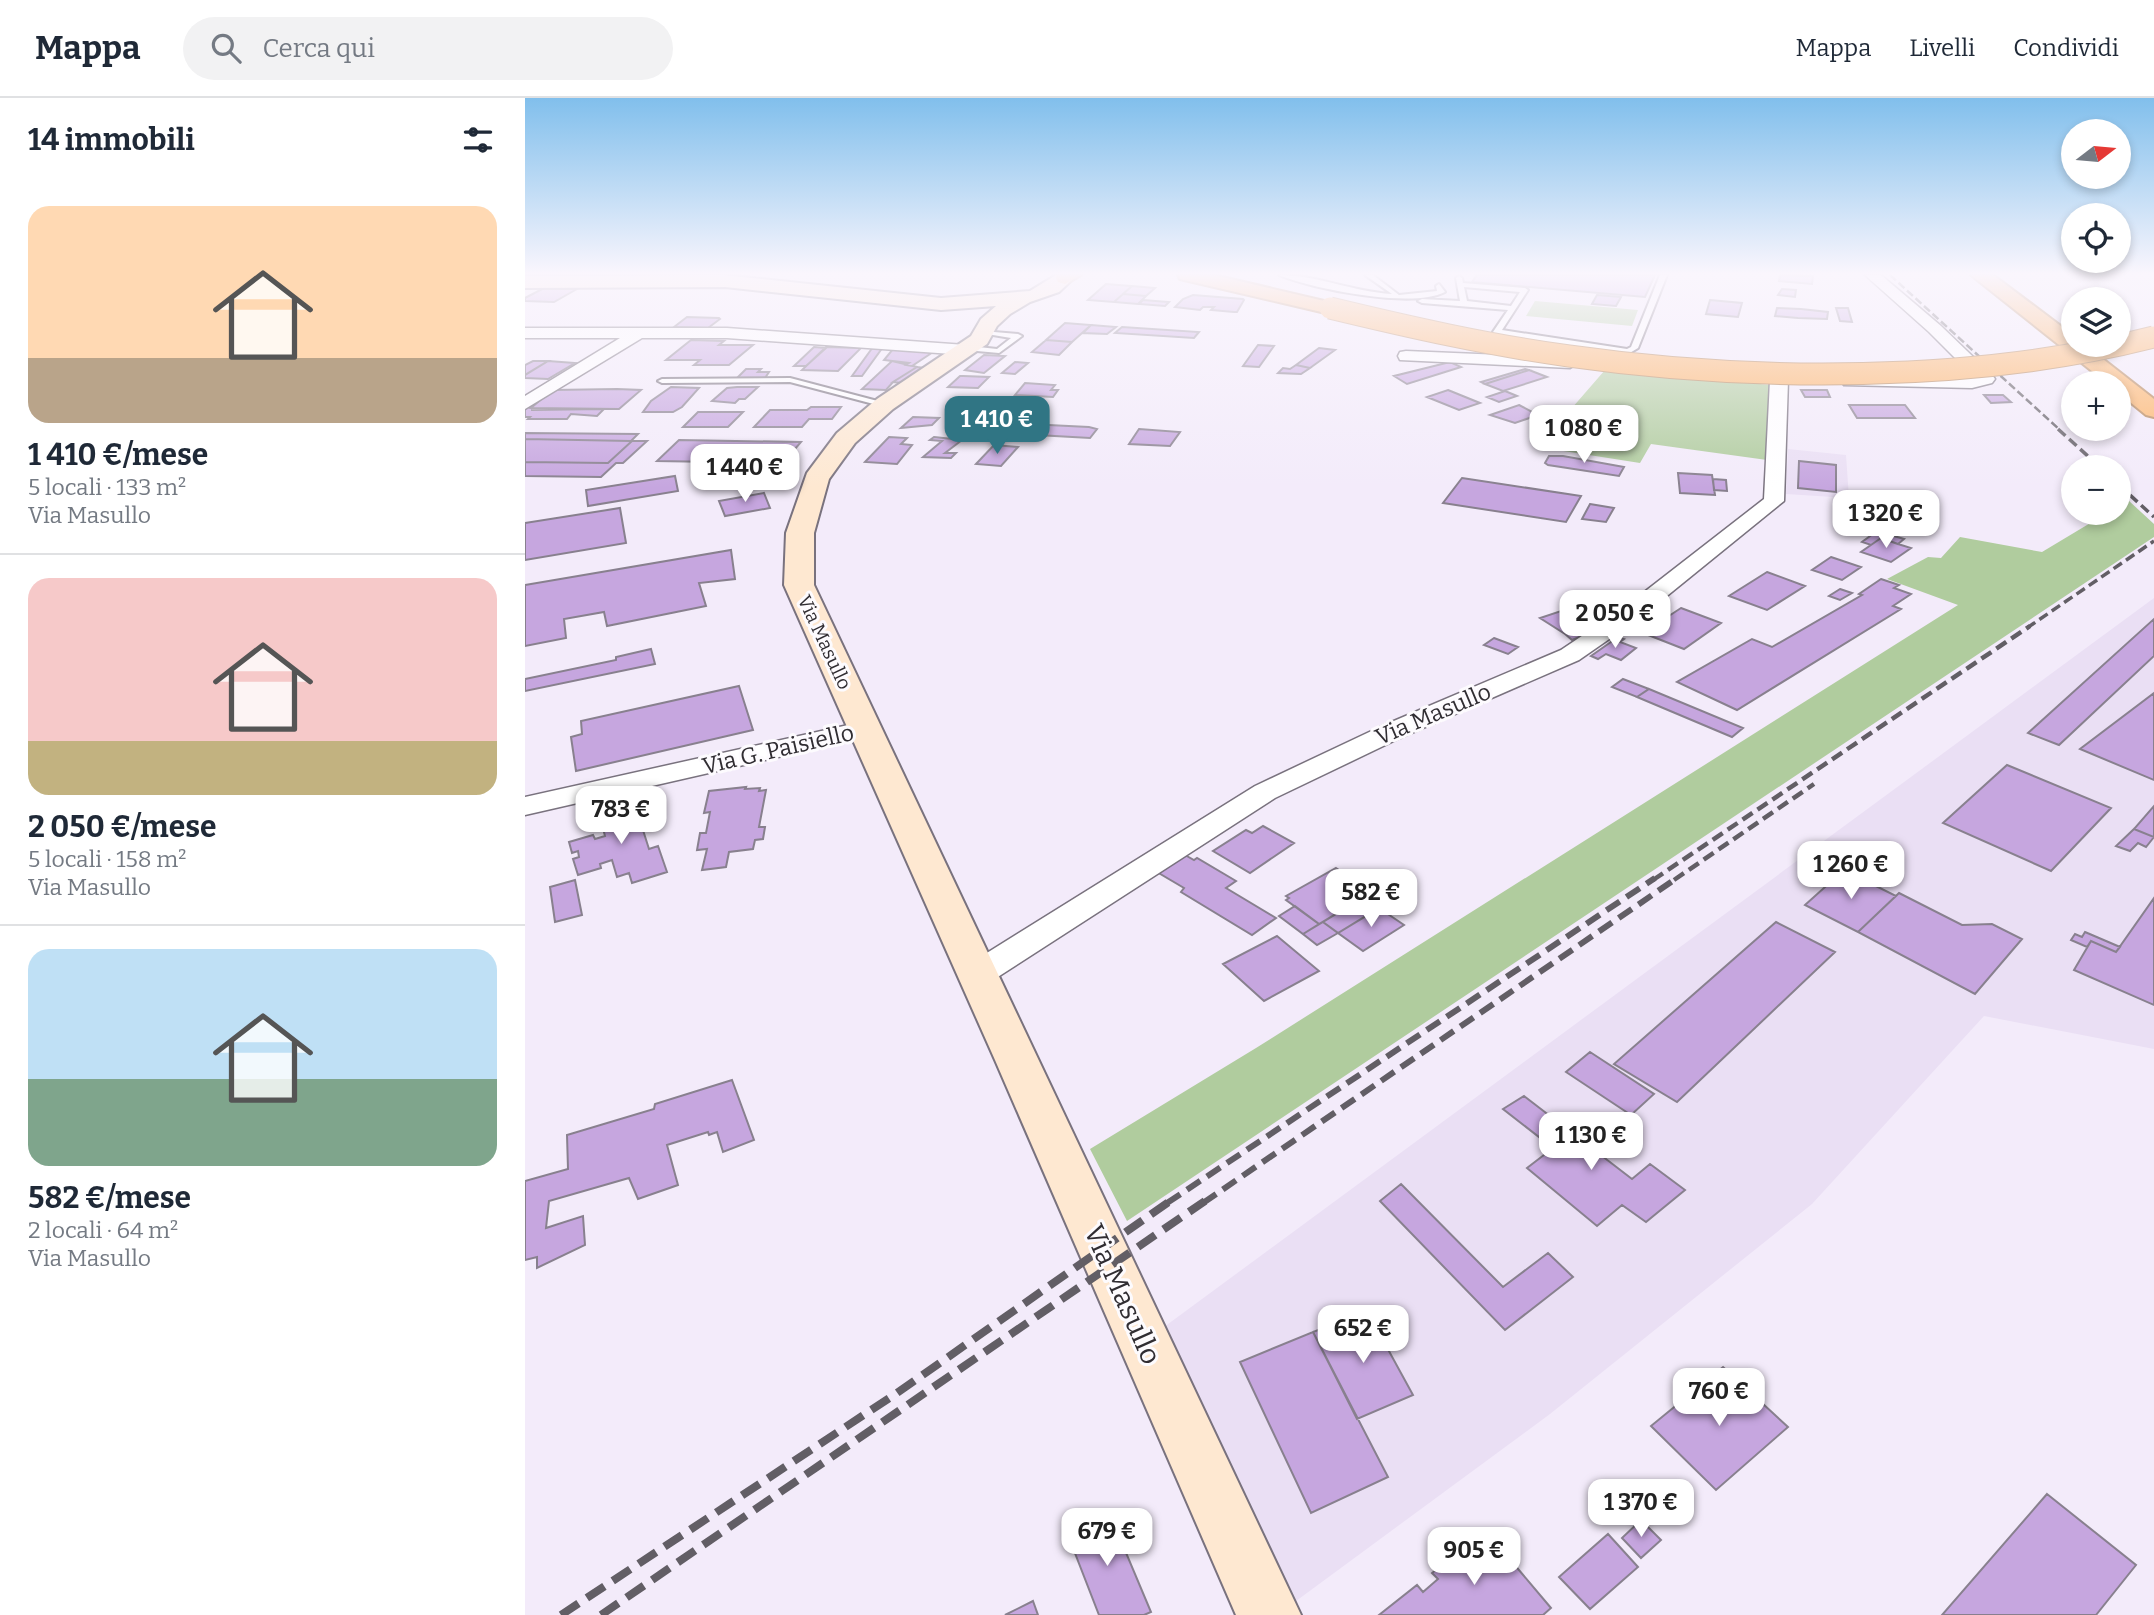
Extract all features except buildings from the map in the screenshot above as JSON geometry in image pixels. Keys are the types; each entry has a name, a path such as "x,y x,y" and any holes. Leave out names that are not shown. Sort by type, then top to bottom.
{"highway":[{"path":"1509,346 1620,362 1814,373 1961,368 2069,356 2115,346"},
{"path":"2071,346 2154,411"},
{"path":"2113,357 2154,388"}],"main road":[{"name":"Via Masullo","path":"967,346 885,404 846,438 817,478 800,533 799,585 1269,1615"}],"street":[{"path":"525,404 619,346"},
{"path":"1406,356 1562,362 1779,380 1917,384 1985,381 1984,375 1953,346"},
{"path":"1628,352 1642,370"},
{"name":"Via Masullo","path":"978,974 1265,792 1391,732 1570,655 1633,612 1774,501 1779,380"},
{"name":"Via G. Paisiello","path":"525,806 866,729"}],"lane":[{"path":"1587,346 1628,352 1635,346"},
{"path":"662,382 790,380 885,404"}],"shaded area":[{"path":"1788,449 1846,455 1849,498 1786,494"},
{"path":"2154,598 2154,1049 1984,1016 1812,1204 1550,1414 1292,1604 1164,1327"}],"green space":[{"path":"1605,370 1771,385 1767,460 1651,444 1640,463 1538,447"},
{"path":"2131,503 2154,524 2154,537 1127,1221 1090,1149 1256,1048 1958,605 1887,579 1928,557 1941,558 1960,537 2042,552 2087,525 2131,525"}],"railway":[{"path":"1968,346 2060,430"},
{"path":"2058,429 2087,455"},
{"path":"2131,496 2154,517"},
{"path":"2027,628 2154,541"},
{"path":"1653,880 2030,626"},
{"path":"1674,880 1814,784"},
{"path":"1170,1201 1655,878"},
{"path":"1203,1203 1677,878"},
{"path":"561,1615 897,1393 1170,1201"},
{"path":"601,1615 1205,1201"}]}
